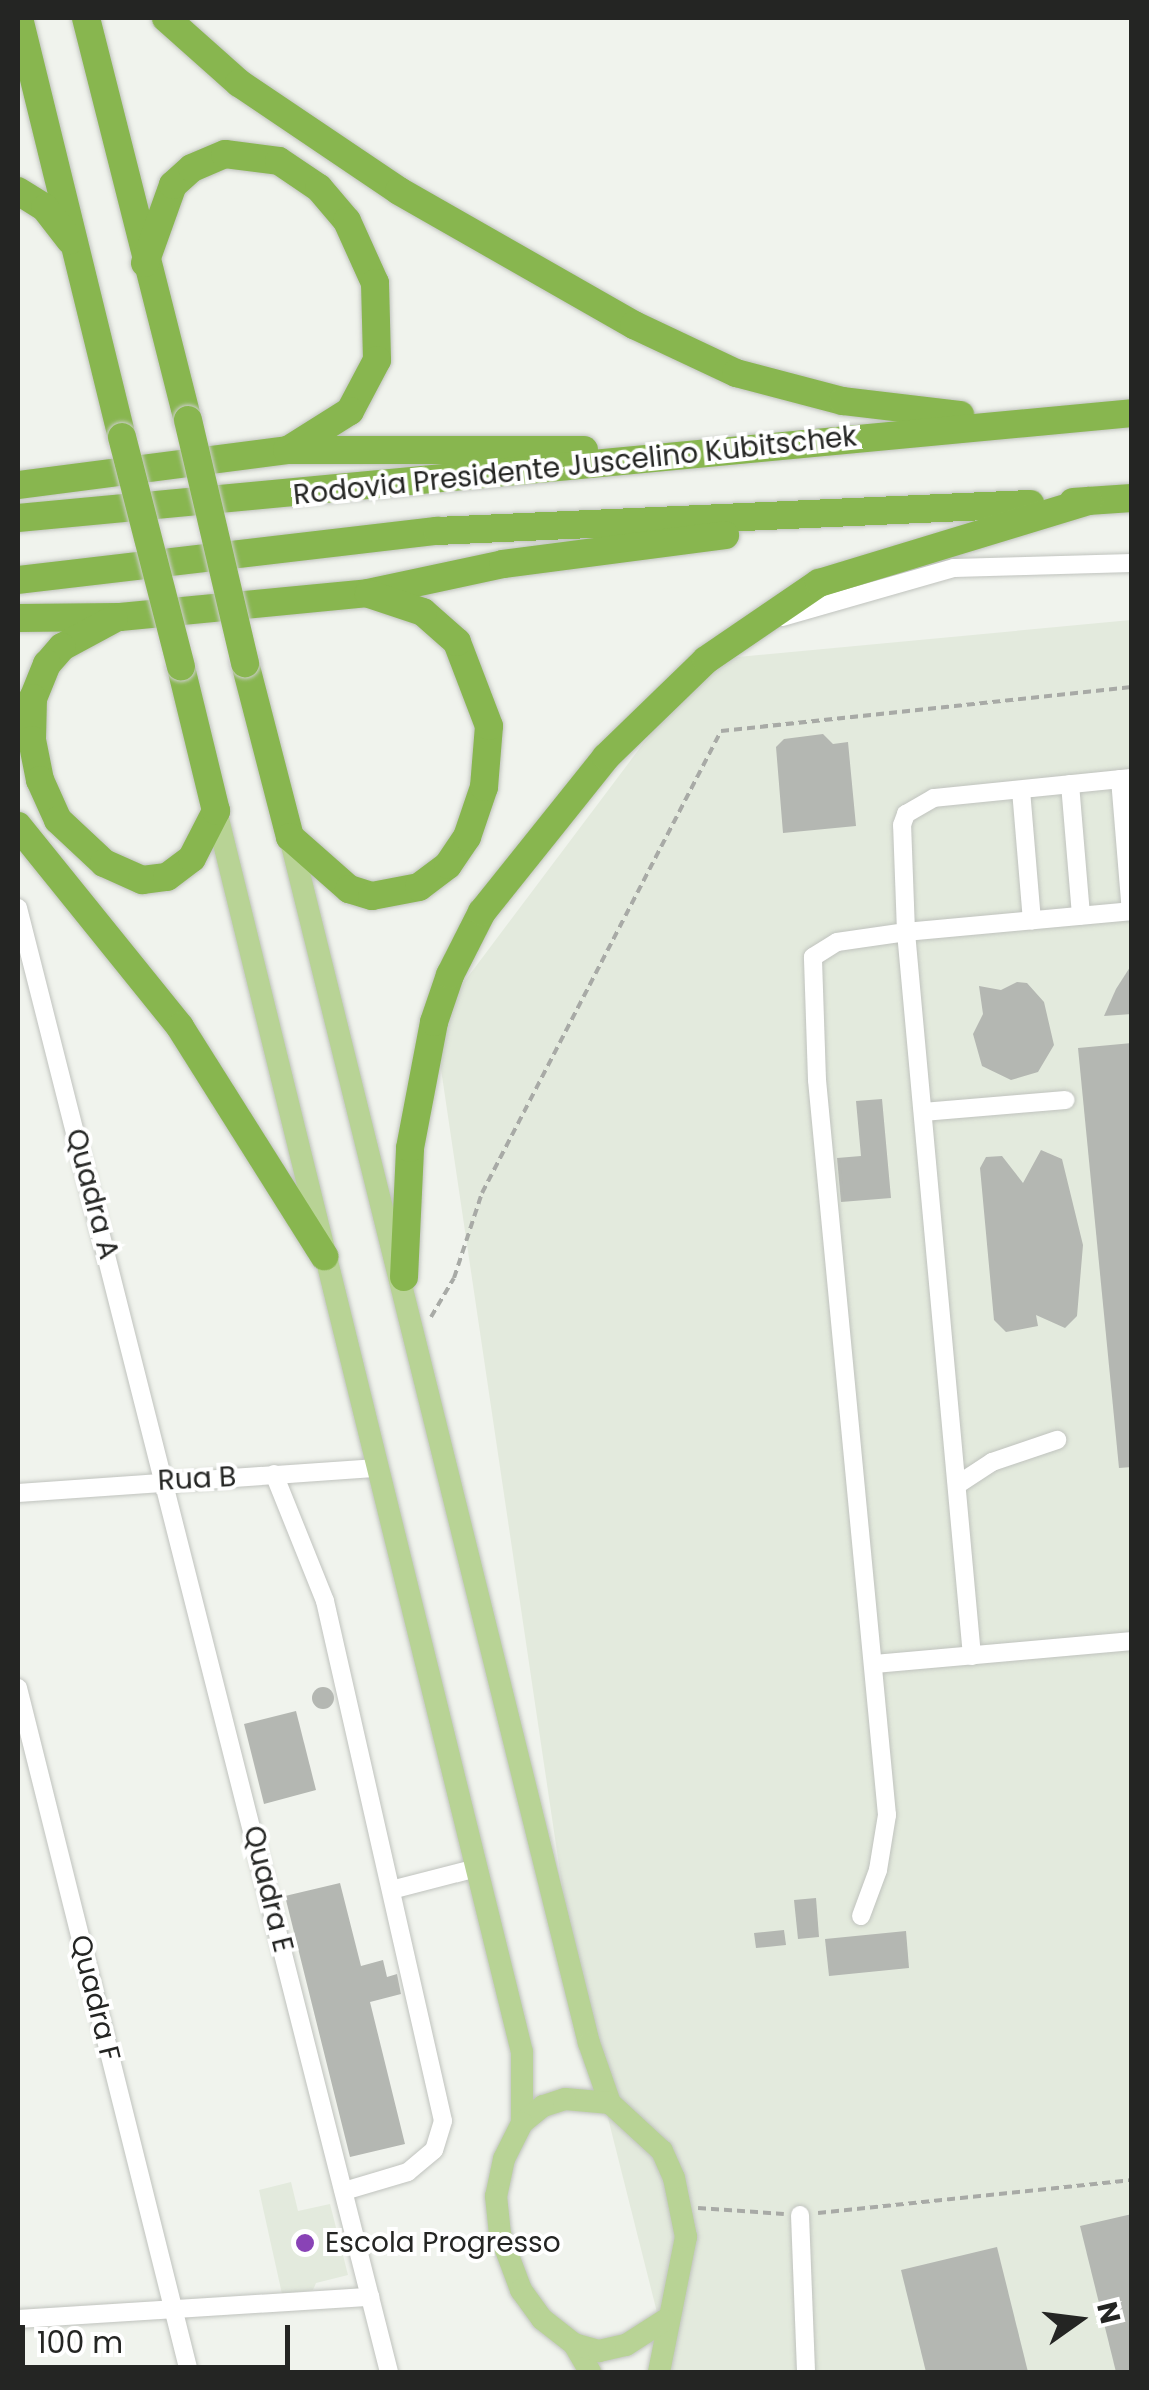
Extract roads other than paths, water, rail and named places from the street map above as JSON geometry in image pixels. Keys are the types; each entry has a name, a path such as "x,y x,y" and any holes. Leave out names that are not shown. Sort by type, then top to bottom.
{"highway":[{"path":"19,18 216,811 192,858 154,881 104,863 50,807 32,740 40,680 62,647 120,616"},
{"path":"86,18 290,837 350,889 396,894 420,888 448,865 478,808 490,746 470,662 423,612 368,593"},
{"path":"166,18 238,83 398,191 634,325 736,373 843,401 1011,422"},
{"path":"145,264 172,185 192,168 225,154 280,161 319,188 347,221 378,294 378,360 350,410 287,450"},
{"path":"18,190 44,208 79,254"},
{"name":"Rodovia Presidente Juscelino Kubitschek","path":"18,518 476,478 654,454 1132,413"},
{"path":"18,485 287,450 654,454"},
{"path":"18,462 74,477"},
{"name":"Rodovia Presidente Juscelino Kubitschek","path":"18,580 438,531 1132,498"},
{"path":"404,1277 410,1148 434,1022 482,912 606,757 677,684 748,626 819,583 1089,502"},
{"path":"18,618 120,616 368,593 503,564 724,535 770,517"},
{"path":"18,826 180,1026 324,1256"}],"main road":[{"path":"216,811 522,2052 522,2122 504,2159 496,2196 500,2234 521,2290 542,2319 574,2344 590,2372"},
{"path":"290,837 404,1277 589,2043 610,2103 662,2151 681,2207 682,2279 665,2320 659,2372"},
{"path":"522,2122 565,2099 610,2103"},
{"path":"574,2344 599,2350 626,2345 665,2320"}],"street":[{"path":"748,626 954,568 1132,564"},
{"path":"861,1916 878,1870 887,1815 810,977 822,947 906,932 1131,912 1126,779 934,798 906,814 906,932 972,1656"},
{"path":"1070,784 1082,916"},
{"path":"1021,790 1032,920"},
{"name":"Quadra A","path":"18,908 166,1480"},
{"path":"923,1112 1065,1100"},
{"path":"957,1485 992,1462 1057,1440"},
{"name":"Rua B","path":"18,1493 377,1468"},
{"path":"274,1474 326,1600 395,1889 444,2121 434,2150 408,2172 344,2191"},
{"name":"Quadra E","path":"166,1480 389,2372"},
{"path":"876,1664 1132,1642"},
{"name":"Quadra F","path":"18,1688 189,2372"},
{"path":"395,1889 477,1868"},
{"path":"800,2215 806,2372"},
{"path":"18,2319 370,2297"}],"place":[{"name":"Escola Progresso","path":"305,2243"}]}
